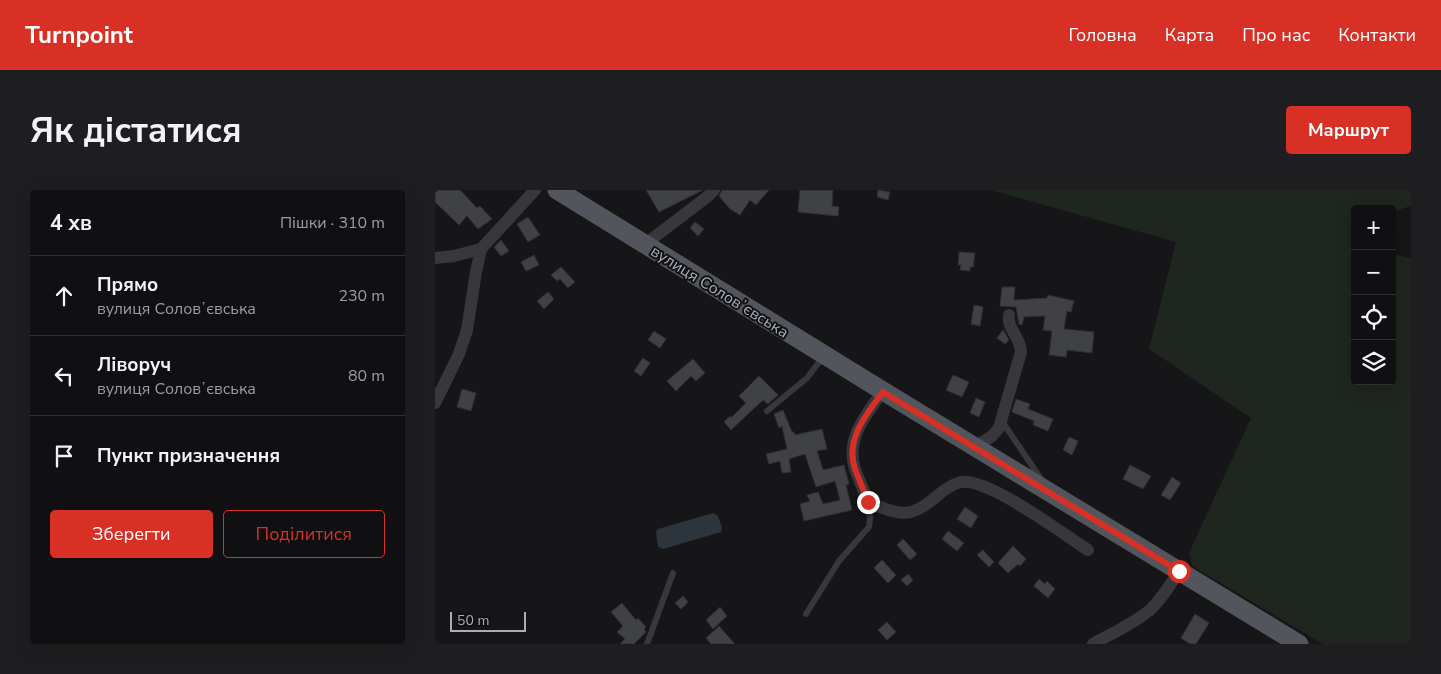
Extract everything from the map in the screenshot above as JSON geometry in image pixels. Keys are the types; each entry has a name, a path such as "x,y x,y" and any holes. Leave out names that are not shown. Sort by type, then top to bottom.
{"main road":[{"name":"вулиця Соловʼєвська","path":"557,190 883,392 1299,644"}],"street":[{"path":"435,402 459,354 467,330 481,249 535,190"},
{"path":"645,245 714,190"},
{"path":"435,258 454,256 481,249"},
{"path":"975,447 995,433 1002,420 1021,352 1019,339 1010,328 1009,315"},
{"path":"883,392 862,421 852,446 855,468 868,502 892,511 909,513 921,509 951,485 971,482 1005,497 1089,550"},
{"path":"1093,644 1151,609 1165,593 1179,571"}],"lane":[{"path":"767,412 807,378 824,355"},
{"path":"1002,420 1049,491"},
{"path":"806,614 839,561 869,527 868,502"},
{"path":"647,644 673,573"}],"shaded area":[{"path":"991,190 1411,190 1411,206 1396,211 1396,205 1351,205 1351,385 1396,385 1396,255 1411,258 1411,644 1323,644 1192,566 1189,553 1251,418 1149,349 1176,242"},
{"path":"713,513 718,516 722,527 721,532 663,549 658,547 656,532 658,529"}],"building":[{"path":"435,190 460,190 477,208 480,206 492,219 478,229 467,216 459,225 435,202"},
{"path":"646,190 703,190 659,212"},
{"path":"722,190 769,190 756,205 750,200 740,215 730,209 719,196"},
{"path":"800,190 833,190 832,206 839,207 838,216 798,212"},
{"path":"878,190 890,192 888,200 877,197"},
{"path":"528,217 540,235 528,242 517,224"},
{"path":"695,222 704,229 698,236 690,228"},
{"path":"501,240 509,251 501,256 494,247"},
{"path":"959,252 975,253 973,267 970,267 970,271 960,270 961,265 958,265"},
{"path":"534,255 539,265 526,271 521,262"},
{"path":"561,267 575,282 568,288 560,279 557,281 551,275"},
{"path":"1002,287 1015,287 1014,300 1047,298 1048,295 1074,301 1071,312 1067,311 1064,329 1094,332 1092,353 1067,350 1066,357 1049,355 1052,331 1043,330 1045,316 1024,317 1022,325 1019,324 1016,307 1000,306"},
{"path":"548,292 554,299 544,309 537,301"},
{"path":"974,305 983,307 980,326 971,324"},
{"path":"1003,330 1009,340 1005,344 997,338"},
{"path":"654,331 666,339 660,348 648,340"},
{"path":"643,358 650,363 641,376 634,371"},
{"path":"693,359 705,373 696,381 691,376 676,391 667,381"},
{"path":"953,375 969,382 962,397 946,390"},
{"path":"759,376 778,395 768,404 763,400 731,430 724,422 730,416 731,418 746,403 739,396"},
{"path":"462,389 476,393 471,411 457,407"},
{"path":"976,398 985,402 979,417 970,413"},
{"path":"1016,399 1030,404 1028,409 1053,419 1048,431 1033,425 1034,421 1012,412"},
{"path":"783,410 795,435 822,429 827,449 817,451 823,470 844,465 849,484 846,485 852,510 804,521 800,504 810,501 807,495 818,492 823,504 840,500 835,481 816,487 805,454 789,459 791,472 782,473 780,461 769,464 766,454 787,449 782,426 779,428 774,414"},
{"path":"1069,437 1078,441 1072,455 1063,450"},
{"path":"1130,465 1151,476 1143,489 1123,479"},
{"path":"1172,477 1181,483 1170,500 1161,495"},
{"path":"965,507 978,516 971,528 957,519"},
{"path":"948,531 964,543 957,551 942,539"},
{"path":"903,539 917,554 910,560 897,545"},
{"path":"1013,546 1026,559 1020,566 1018,564 1008,573 998,563"},
{"path":"983,550 994,562 989,567 977,555"},
{"path":"882,560 896,575 888,583 874,568"},
{"path":"908,574 913,580 907,586 901,580"},
{"path":"1039,579 1045,584 1047,581 1055,589 1048,598 1034,586"},
{"path":"683,596 688,602 681,609 675,603"},
{"path":"622,603 636,620 638,618 646,627 644,629 646,632 634,644 620,644 625,639 617,632 623,626 611,612"},
{"path":"720,607 727,616 713,629 706,620"},
{"path":"1195,614 1209,623 1196,644 1190,644 1181,638"},
{"path":"887,622 896,632 887,640 878,630"},
{"path":"719,626 735,644 711,644 706,638"}],"route":[{"path":"868,502 855,468 852,446 862,421 883,392 1179,571"}]}
